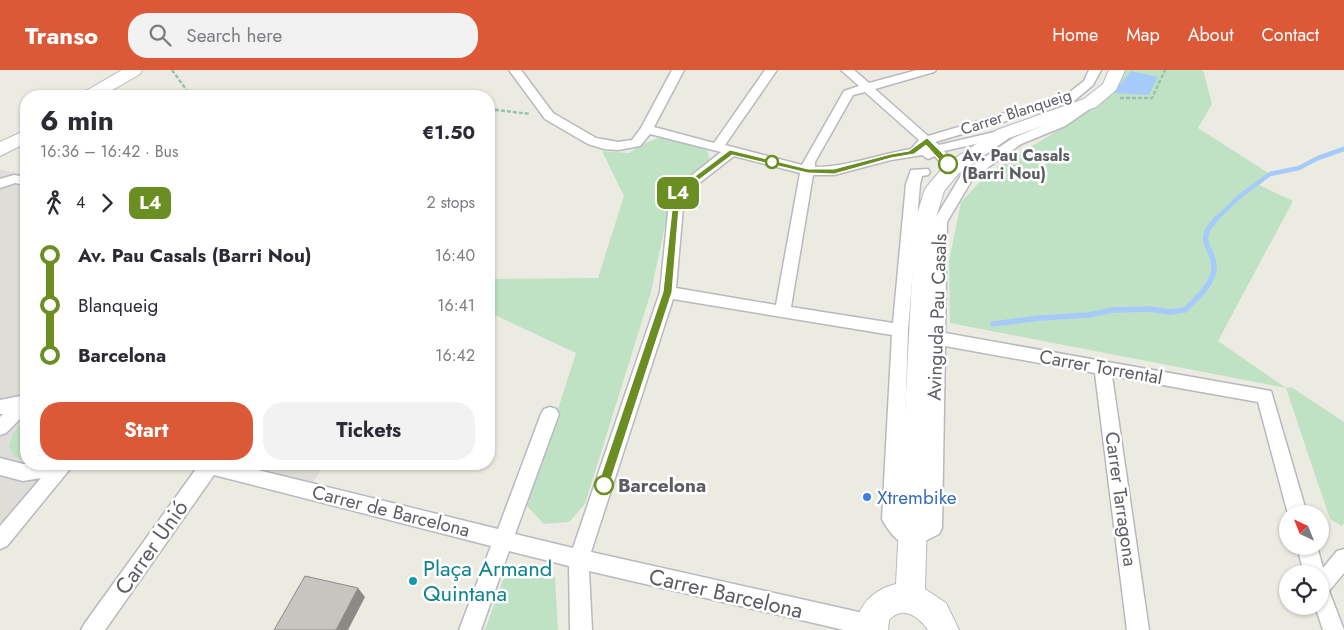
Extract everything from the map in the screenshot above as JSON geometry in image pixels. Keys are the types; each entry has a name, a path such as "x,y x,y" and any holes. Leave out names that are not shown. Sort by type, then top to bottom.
{"street":[{"path":"100,90 134,70"},
{"path":"515,70 549,116 592,141 604,145 618,146 636,143 647,129 678,70"},
{"path":"581,630 579,559 668,292 676,193 724,150 771,70"},
{"path":"848,70 932,145 952,169"},
{"path":"782,312 809,162 848,93 930,70"},
{"name":"Carrer Blanqueig","path":"647,129 808,171 834,172 891,156 911,153 1070,98 1089,83 1095,70"},
{"path":"1090,103 1110,86 1117,70"},
{"name":"Avinguda Pau Casals","path":"910,598 918,334 925,221 922,190 923,167 927,156 932,145 1003,134 1090,103"},
{"name":"Avinguda Pau Casals","path":"912,539 932,528 940,222 968,176 1017,141 1061,123 1090,103"},
{"name":"Avinguda Pau Casals","path":"925,221 935,189 952,169 1003,134"},
{"path":"0,150 20,138"},
{"path":"911,153 923,167 952,169"},
{"name":"Avinguda Pau Casals","path":"912,539 892,520 900,330 912,184 916,174 923,167"},
{"path":"0,184 20,180"},
{"path":"668,292 900,330"},
{"name":"Carrer Torrental","path":"936,338 1265,396 1295,505"},
{"name":"Carrer Tarragona","path":"1104,368 1138,630"},
{"path":"0,406 20,403"},
{"path":"0,428 20,408"},
{"path":"470,630 550,414"},
{"path":"0,466 10,471 27,473 47,470"},
{"path":"0,540 59,470"},
{"name":"Carrer Unió","path":"92,630 203,470"},
{"name":"Carrer de Barcelona","path":"230,470 579,559"},
{"path":"1329,576 1344,558"},
{"name":"Carrer Barcelona","path":"579,559 872,628"},
{"path":"872,628 877,609 891,599 910,598 928,606 942,622 944,630"},
{"path":"1328,615 1334,630"}],"path":[{"path":"172,70 187,90"},
{"path":"1112,98 1152,98 1164,70"},
{"path":"495,110 549,116"}],"shaded area":[{"path":"0,170 20,174 20,470 69,470 0,548"},
{"path":"242,470 322,470 307,490"}],"green space":[{"path":"1117,70 1203,70 1212,104 1198,128 1270,174 1257,184 1293,201 1218,341 1286,388 950,323 949,261 961,202 988,173 1065,126"},
{"path":"661,137 707,150 710,161 672,193 651,292 585,504 569,522 544,524 527,506 576,353 495,316 495,279 598,278 624,196 602,151 629,153 645,143"},
{"path":"1291,387 1344,422 1344,523 1342,526 1330,519 1329,505 1325,505 1286,388"},
{"path":"20,425 20,458 15,457 9,447 13,433"},
{"path":"504,577 555,577 558,630 485,630"}],"water":[{"path":"1131,71 1158,77 1149,95 1113,93"}],"building":[{"path":"305,576 358,588 336,630 274,630"}],"waterway":[{"path":"1216,219 1239,197 1270,174 1299,168 1318,158 1344,149"},
{"path":"993,324 1040,318 1089,315 1113,310 1150,309 1169,312 1185,310 1203,291 1213,275 1212,255 1207,244 1206,234 1216,219"}],"bus line":[{"name":"L4","path":"604,485 668,292 676,193 730,152 808,171 834,172 891,156 911,153 927,140 948,164"}],"place":[{"name":"Av. Pau Casals (Barri Nou)","path":"948,164"},
{"name":"Barcelona","path":"604,485"},
{"name":"Xtrembike","path":"867,497"},
{"name":"Plaça Armand Quintana","path":"413,581"}]}
